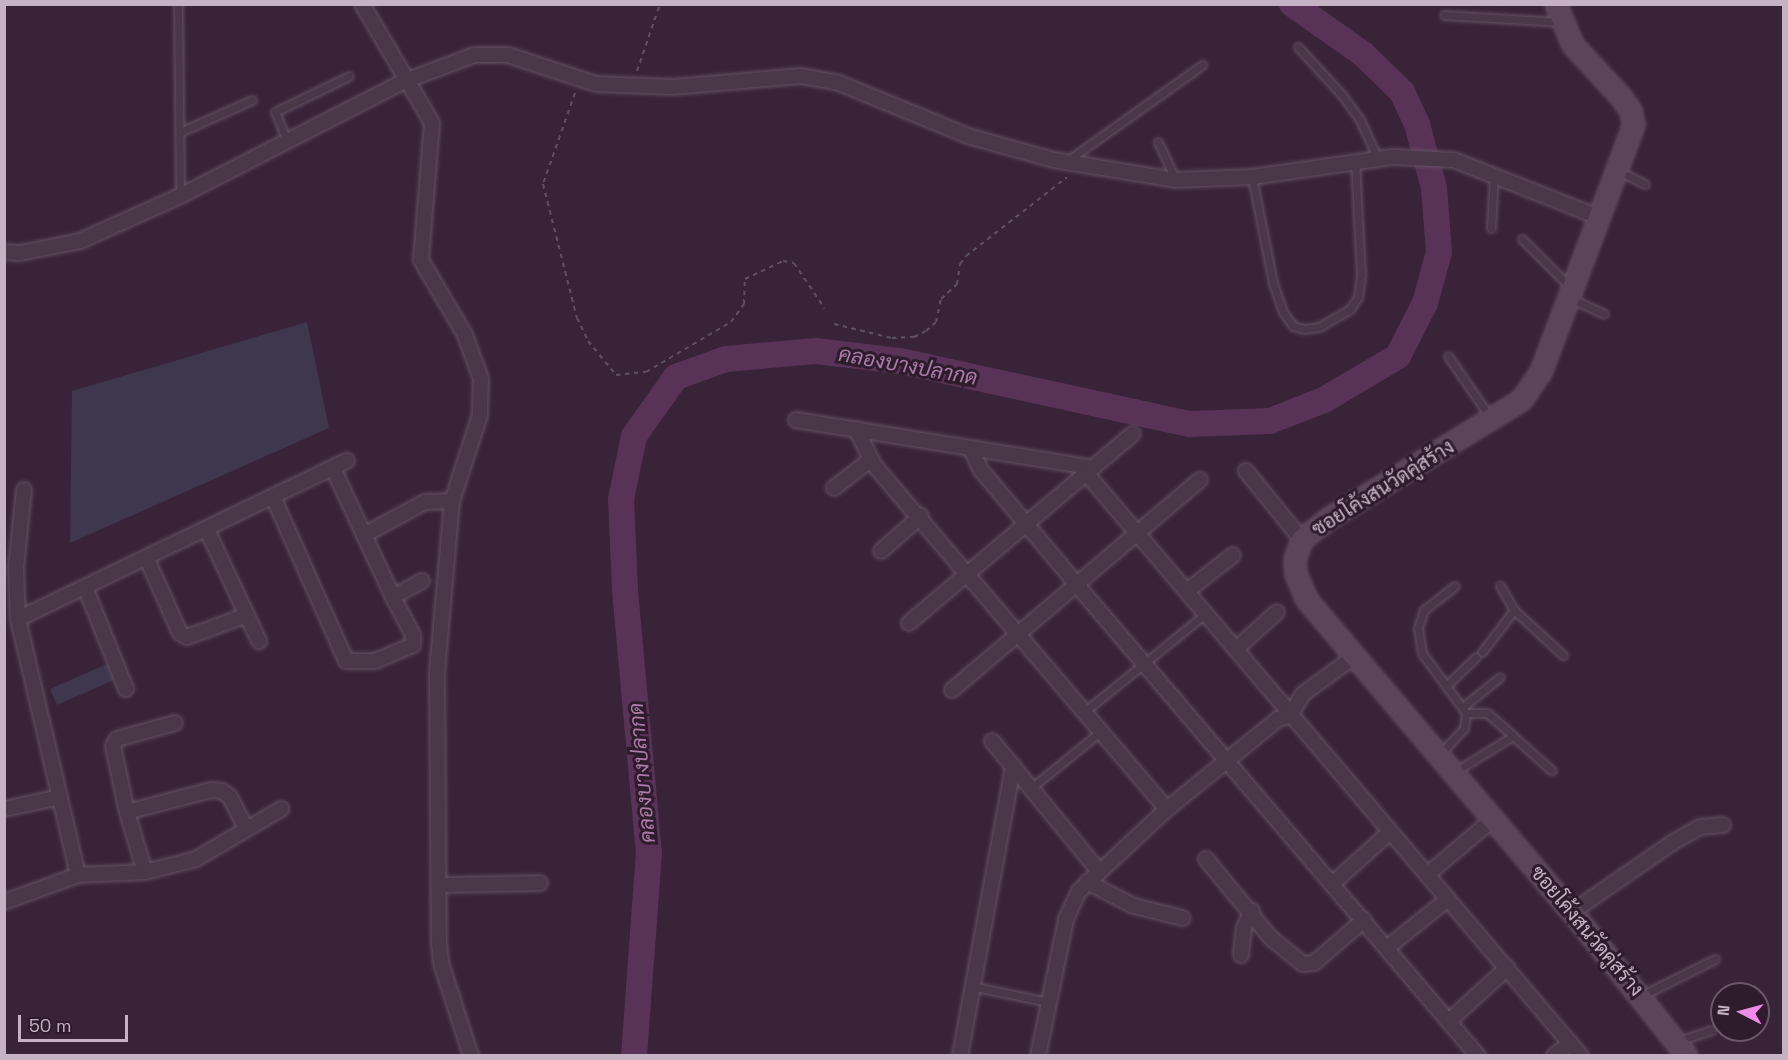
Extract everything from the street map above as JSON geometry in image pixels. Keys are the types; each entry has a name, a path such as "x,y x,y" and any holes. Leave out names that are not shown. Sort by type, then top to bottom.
{"street":[{"path":"362,4 405,81 432,123 422,260 465,335 482,379 480,415 452,501 437,671 441,963 471,1056"},
{"name":"ซอยโค้งสนวัดคู่สร้าง","path":"1558,14 1573,45 1631,111 1634,125 1623,172 1601,218 1541,372 1522,400 1330,518 1302,540 1295,560 1300,589 1572,912 1683,1048"},
{"path":"4,252 20,253 80,241 180,196 405,81 474,55 508,55 596,84 673,87 801,76 839,83 968,136 1065,162 1176,180 1252,177 1394,157 1454,160 1601,218"},
{"path":"796,420 1088,470 1136,534 1187,591 1280,704 1284,717 1428,874 1581,1056"},
{"path":"856,429 870,460 921,516 1019,636 1167,809"},
{"path":"909,623 1133,434"},
{"path":"971,449 981,470 1077,585 1388,947 1478,1056"},
{"path":"834,488 870,460"},
{"path":"18,620 274,499 347,461"},
{"path":"274,499 346,661 375,661 412,645 413,635 333,468"},
{"path":"1246,471 1302,540"},
{"path":"952,690 1019,636 1200,480"},
{"path":"24,490 10,567 18,620 78,876"},
{"path":"364,535 425,502 452,501"},
{"path":"881,551 921,516"},
{"path":"207,530 259,641"},
{"path":"1187,591 1233,555"},
{"path":"147,559 180,633 187,637 247,615"},
{"path":"393,597 422,581"},
{"path":"86,587 126,688"},
{"path":"1236,649 1277,612"},
{"path":"1038,1056 1066,919 1072,901 1087,882 1167,809 1226,760 1299,706 1303,694 1355,656"},
{"path":"1280,704 1292,694 1303,694"},
{"path":"145,872 127,812 113,746 117,739 175,723"},
{"path":"992,741 1098,870"},
{"path":"960,1056 975,987 1013,766"},
{"path":"127,812 211,790 222,791 230,797 246,829"},
{"path":"4,809 60,797"},
{"path":"4,902 78,876 145,872 196,859 281,809"},
{"path":"1428,874 1493,819"},
{"path":"1572,912 1672,843 1700,827 1724,825"},
{"path":"1332,884 1390,832"},
{"path":"1206,859 1252,911 1271,938 1303,964 1314,963 1364,920"},
{"path":"1087,882 1134,906 1183,918"},
{"path":"440,885 540,883"},
{"path":"1388,947 1448,899"},
{"path":"1241,955 1244,928 1252,911"},
{"path":"1449,1021 1507,968"},
{"path":"1554,1056 1570,1042"}],"lane":[{"path":"178,4 180,196"},
{"path":"1444,15 1558,14"},
{"path":"1298,47 1342,95 1360,120 1378,159"},
{"path":"1065,162 1202,65"},
{"path":"287,141 275,112 349,76"},
{"path":"180,132 252,100"},
{"path":"1158,142 1176,180"},
{"path":"1252,177 1273,283 1283,312 1293,326 1304,329 1318,327 1350,309 1358,297 1361,275 1355,162"},
{"path":"1623,172 1642,182"},
{"path":"1491,228 1494,174"},
{"path":"1522,239 1571,294 1604,314"},
{"path":"1448,356 1492,419"},
{"path":"1440,754 1464,728 1465,710 1422,653 1418,628 1424,610 1455,586"},
{"path":"1500,586 1514,610 1563,655"},
{"path":"1447,685 1479,655 1514,610"},
{"path":"1084,712 1205,614"},
{"path":"1465,710 1500,677"},
{"path":"1465,710 1487,713 1552,771"},
{"path":"1031,788 1100,732"},
{"path":"1454,773 1513,736"},
{"path":"1641,996 1715,959"},
{"path":"975,987 1048,1002"},
{"path":"1683,1048 1710,1031"}],"path":[{"path":"632,85 660,4"},
{"path":"581,78 543,184 577,318 588,341 616,375 646,372 731,322 744,304 746,279 750,274 783,261 794,263 825,309"},
{"path":"834,324 892,338 914,337 926,331 936,322 941,299 957,284 960,264 966,256 1080,165"}],"shaded area":[{"path":"307,322 329,428 70,543 72,391"},
{"path":"107,664 114,680 57,705 50,689"}],"waterway":[{"name":"คลองบางปลากด","path":"634,1056 649,854 625,590 621,499 634,436 676,377 726,359 816,351 900,361 1190,424 1270,421 1324,400 1398,356 1425,303 1439,252 1434,188 1417,124 1402,92 1363,54 1292,4"}]}
